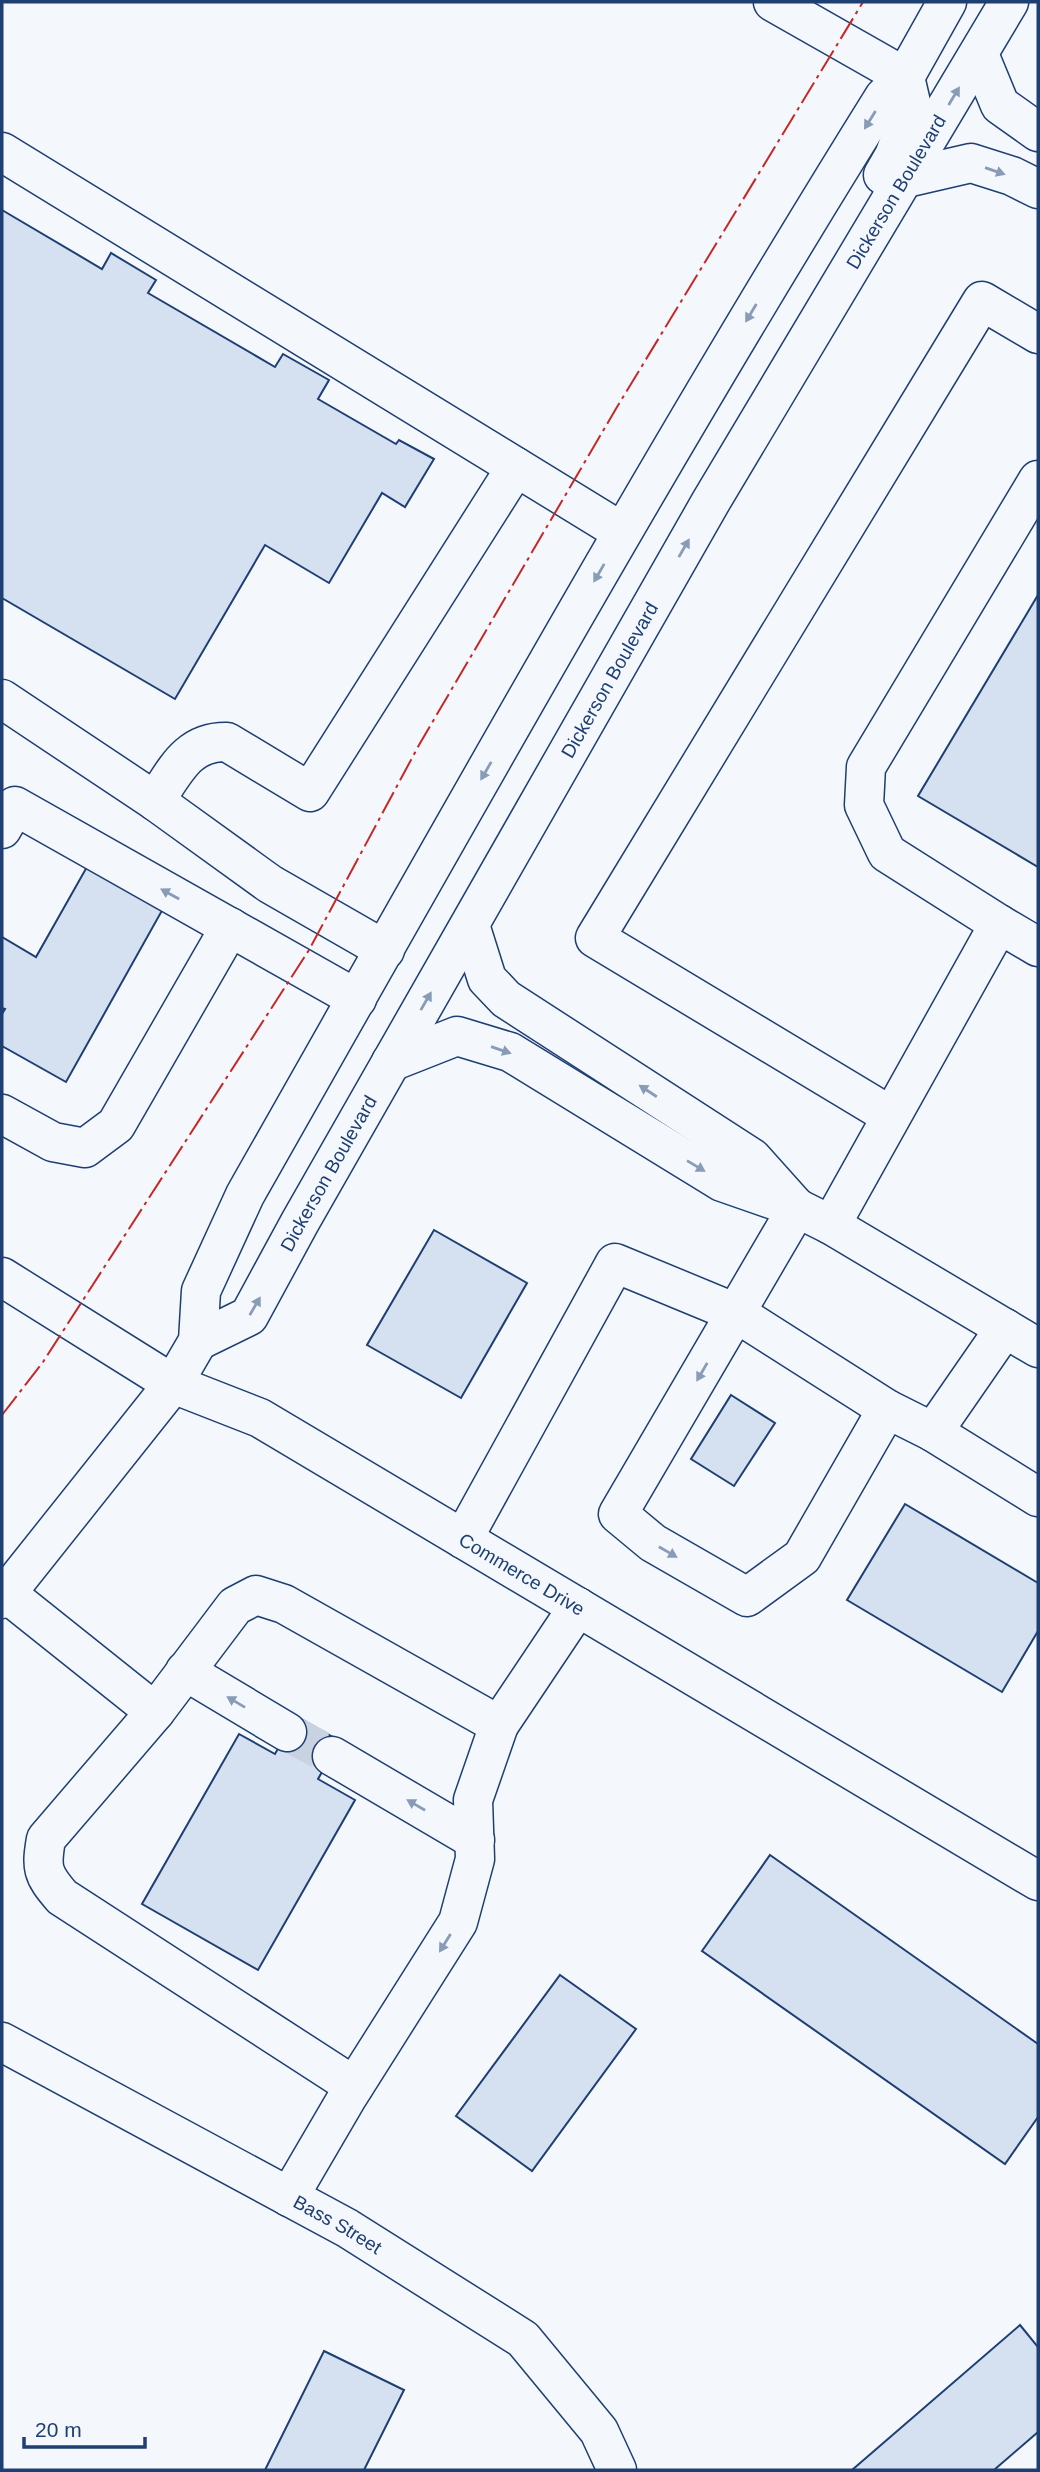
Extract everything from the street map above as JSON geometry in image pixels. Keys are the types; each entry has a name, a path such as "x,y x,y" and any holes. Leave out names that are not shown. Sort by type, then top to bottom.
{"main road":[{"path":"773,2 905,77 912,107 894,156 831,269 819,323"},
{"path":"155,1712 4,1596 173,1384 198,1341 201,1292 245,1195 622,533 786,255 884,97 905,77 947,2"},
{"name":"Dickerson Boulevard","path":"198,1341 249,1316 704,514 1009,2"},
{"path":"979,54 1000,105 1038,132"},
{"path":"2,152 622,533"},
{"path":"906,178 971,163 1012,176 1038,189"},
{"path":"891,1116 595,938 982,301 1038,334"},
{"path":"155,801 190,753 202,744 215,741 228,741 310,792 516,467"},
{"path":"1038,480 866,767 864,805 887,853 1038,947"},
{"path":"2,699 155,801 270,884 385,950"},
{"path":"2,829 15,806 357,999"},
{"path":"831,1225 999,924"},
{"path":"470,925 487,979 506,999 752,1158 797,1208"},
{"path":"2,1114 53,1142 85,1148 116,1125 230,927"},
{"path":"391,1062 457,1036 510,1052 722,1182 797,1208 831,1225 1038,1348"},
{"path":"797,1208 618,1514 653,1543 747,1597 802,1557 887,1409"},
{"path":"463,1539 615,1263 736,1313 887,1409 933,1432 1038,1497"},
{"name":"Commerce Drive","path":"2,1277 173,1384 260,1419 1036,1874"},
{"path":"933,1432 1005,1328"},
{"path":"354,2086 62,1897 46,1880 43,1857 46,1839 155,1712 235,1605 256,1595 284,1604 499,1725"},
{"path":"289,2197 354,2086 458,1922 475,1859 473,1800 499,1725 578,1607"},
{"path":"185,1671 287,1732"},
{"path":"331,1756 475,1840"},
{"name":"Bass Street","path":"2,2042 347,2228 523,2339 598,2431 617,2470"}],"building":[{"path":"2,210 102,269 111,253 156,280 148,293 275,367 283,354 329,380 318,399 396,444 399,440 434,459 405,507 382,493 329,583 265,545 175,699 2,598"},
{"path":"1038,595 1038,867 918,796"},
{"path":"88,865 164,907 66,1082 2,1046 2,1014 5,1009 2,1008 2,937 36,957"},
{"path":"434,1230 527,1283 461,1398 367,1345"},
{"path":"731,1395 775,1423 734,1486 691,1459"},
{"path":"905,1504 1038,1583 1038,1631 1002,1692 847,1600"},
{"path":"296,1716 340,1741 318,1779 355,1800 258,1970 142,1904 239,1734 275,1754"},
{"path":"770,1855 1038,2044 1038,2117 1005,2164 702,1951"},
{"path":"560,1975 636,2029 532,2171 456,2116"},
{"path":"1020,2325 1038,2347 1038,2432 994,2470 852,2470"},
{"path":"324,2351 404,2390 364,2470 265,2470"}],"tunnel":[{"path":"287,1732 332,1756"}],"power":[{"path":"2,1415 43,1362 309,950 419,745 617,407 863,2"}]}
